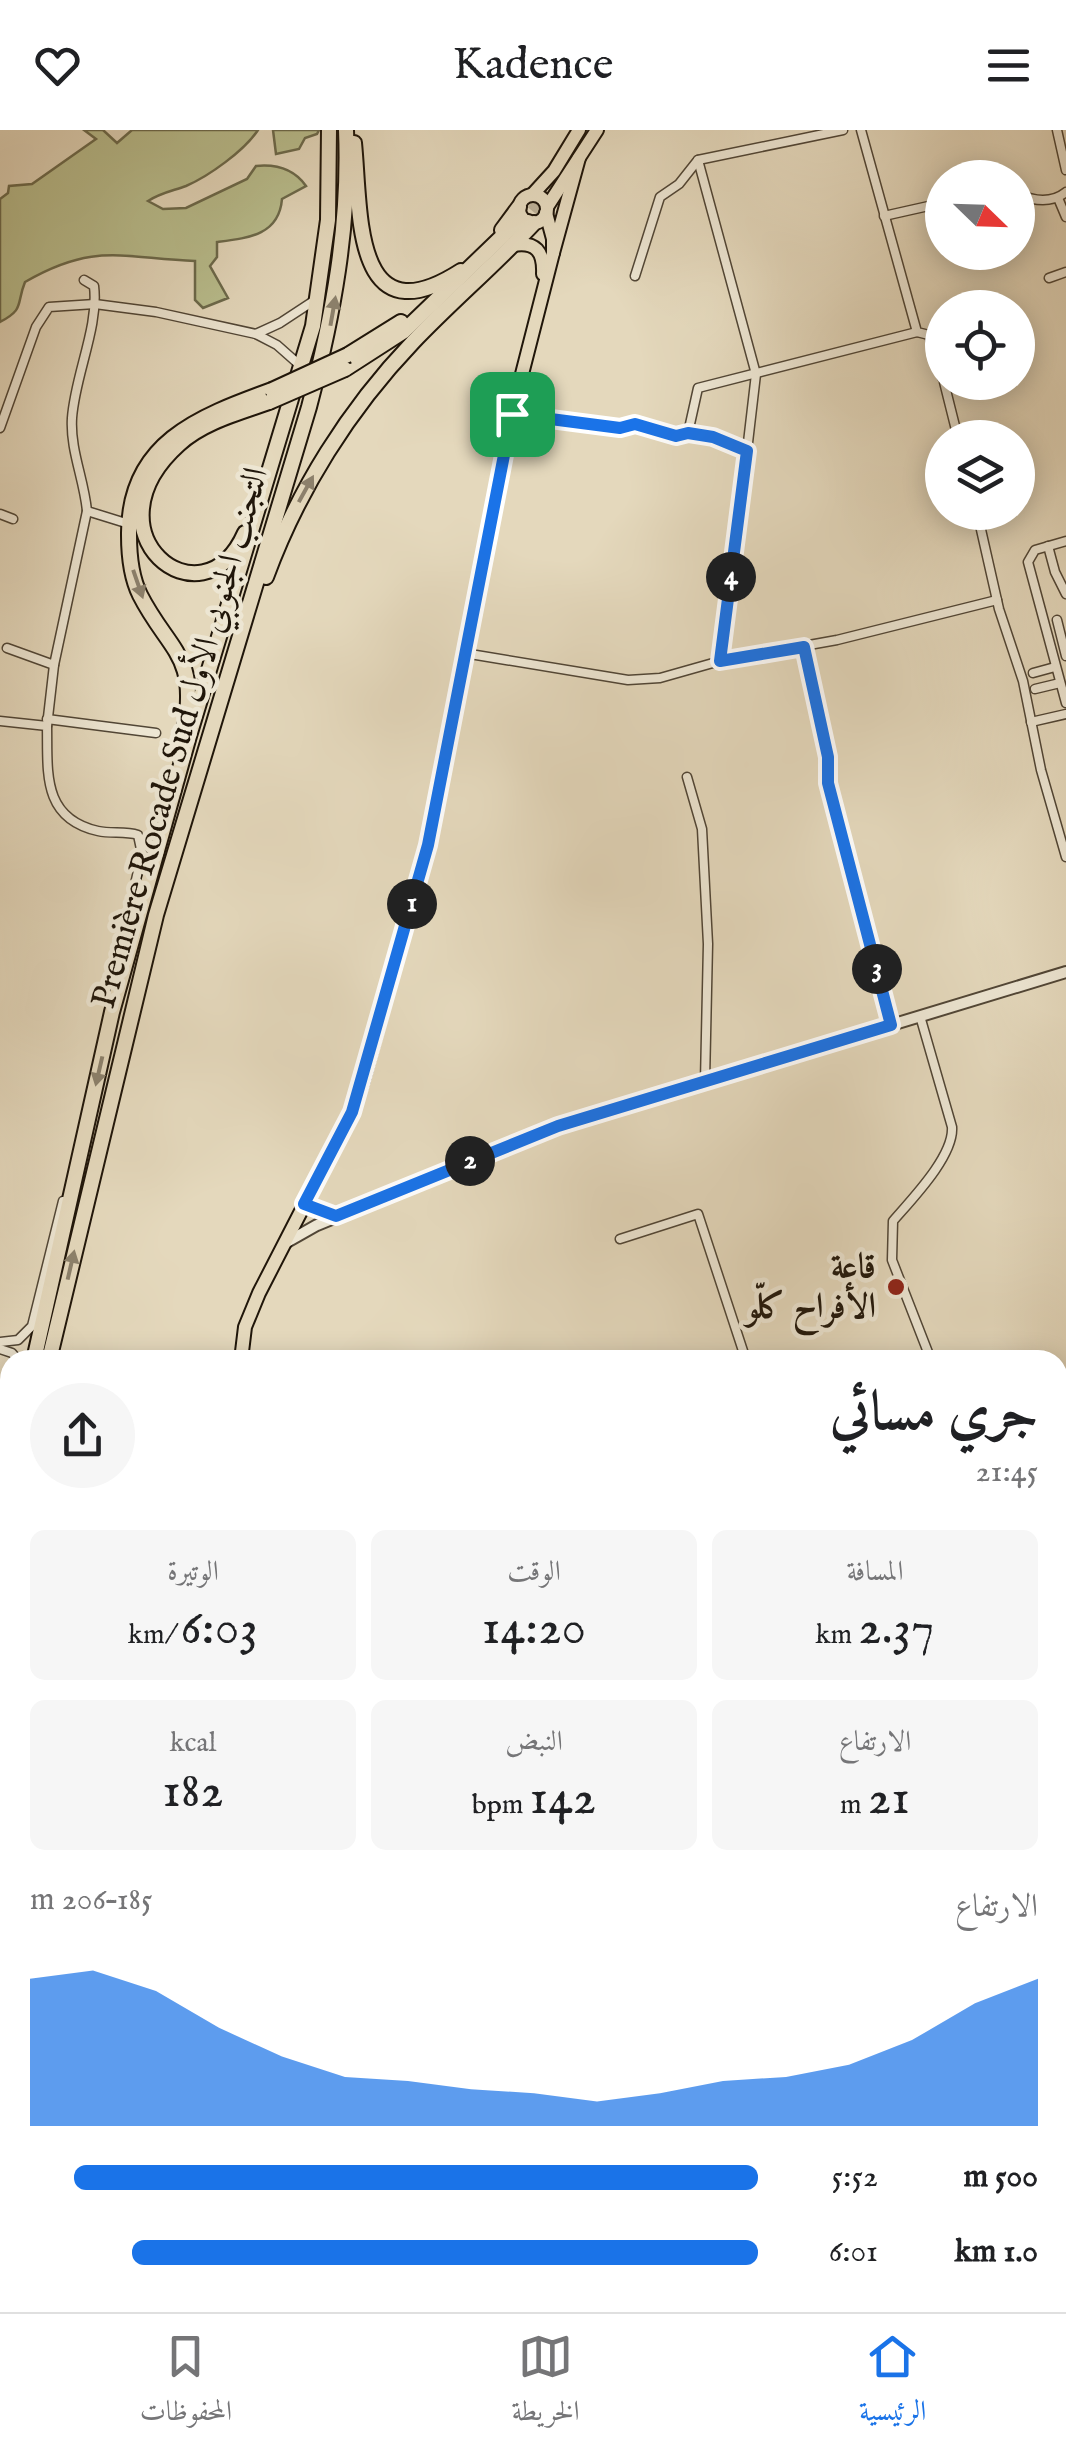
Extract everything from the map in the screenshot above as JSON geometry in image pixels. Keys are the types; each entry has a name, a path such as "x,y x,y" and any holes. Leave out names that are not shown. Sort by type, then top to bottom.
{"highway":[{"name":"Première Rocade Sud التجنب الجنوبي الأول","path":"36,1350 112,1012 303,368 318,298 328,220 329,130"},
{"name":"Première Rocade Sud التجنب الجنوبي الأول","path":"51,1350 152,934 330,329 343,234 350,130"},
{"path":"350,130 363,240 373,269 397,289 420,292 460,270"},
{"path":"346,362 391,330 460,270 500,232 519,206"},
{"path":"190,810 278,546 320,463 373,387 531,223"},
{"path":"288,420 246,531 230,558 219,567 194,573 160,560 144,538 141,520 146,489 154,473 180,443 270,396 388,343 512,227 531,223"},
{"path":"160,840 189,700 188,677 178,651 139,594 132,573 129,524 133,496 142,473 168,441 214,411 270,396"}],"main road":[{"path":"553,253 553,238 520,216 519,206 522,199 548,179 579,130"},
{"path":"548,192 579,130"},
{"path":"388,343 460,287 531,223 598,130"},
{"path":"534,320 579,158"},
{"path":"533,194 541,197 528,244 544,258 543,276"},
{"path":"242,1350 245,1327 282,1246 352,1112 428,845 550,240 531,223"},
{"path":"373,387 460,287"}],"street":[{"path":"635,276 660,197 679,184 698,160 844,130"},
{"path":"861,130 916,332"},
{"path":"1057,130 1066,170"},
{"path":"698,160 756,374 720,661"},
{"path":"1035,200 1062,195 1066,218"},
{"path":"884,216 925,207"},
{"path":"1049,278 1066,272"},
{"path":"84,280 94,286 96,304 72,420 73,447 87,510 54,666 47,722 47,782 66,815 93,830 133,833 140,838 142,854 132,897 142,908"},
{"path":"256,334 280,324 318,298"},
{"path":"0,428 42,314 48,308 96,304 156,312 256,334 277,344 303,368"},
{"path":"688,433 698,388 916,332 925,334"},
{"path":"512,414 620,428 635,424 676,436 688,433 713,437 747,451"},
{"path":"87,510 129,524"},
{"path":"0,514 13,518"},
{"path":"981,530 1066,857"},
{"path":"1066,541 1033,552 1028,562 1066,703"},
{"path":"1048,546 1066,594"},
{"path":"464,652 628,680 660,678 720,661 804,647 997,600"},
{"path":"1058,620 1066,656"},
{"path":"804,647 828,757 828,783 891,1025"},
{"path":"7,648 54,666"},
{"path":"1032,673 1056,667"},
{"path":"1035,689 1060,684"},
{"path":"1031,722 1066,714"},
{"path":"0,720 156,734"},
{"path":"687,777 702,829 708,944 706,1081"},
{"path":"282,1246 336,1216 558,1126 1066,972"},
{"path":"920,1016 953,1140 916,1195 893,1221 892,1260 927,1350"},
{"path":"0,1346 18,1340 32,1326 49,1250 78,1164"},
{"path":"304,1204 336,1216"},
{"path":"620,1239 698,1214 743,1350"}],"green space":[{"path":"84,130 103,130 117,143 132,130 258,130 215,169 148,201 163,209 186,208 247,179 256,166 284,169 306,186 282,199 275,220 260,233 217,242 217,257 210,266 228,298 203,308 195,300 195,261 108,255 70,261 25,282 17,309 0,322 0,199 8,193 9,186 32,184 96,139"},
{"path":"273,130 319,130 305,138 299,149 276,154"}],"tunnel":[{"path":"521,225 548,192"}],"place":[{"name":"قاعة الأفراح كلّو","path":"896,1287"}],"route":[{"path":"512,414 620,428 635,424 667,435 713,437 747,451 720,661 804,647 828,757 828,783 891,1025 558,1126 336,1216 304,1204 352,1112 428,845 512,414"}]}
